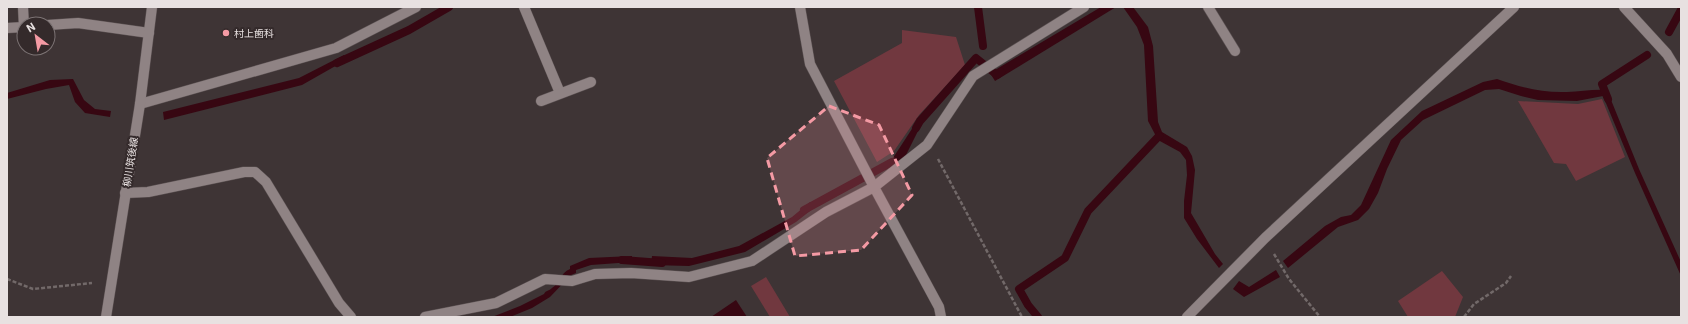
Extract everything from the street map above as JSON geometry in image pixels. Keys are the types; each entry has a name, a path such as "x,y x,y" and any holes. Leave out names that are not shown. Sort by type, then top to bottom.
{"street":[{"name":"柳川筑後線","path":"106,317 140,104 152,7"},
{"path":"140,104 336,48 416,7"},
{"path":"524,7 560,93"},
{"path":"800,7 810,64 939,307 942,317"},
{"path":"426,317 496,303 545,279 572,281 595,274 631,272 689,277 752,261 826,212 874,187 927,145 973,76 1084,7"},
{"path":"1208,7 1235,51"},
{"path":"1187,317 1265,238 1514,7"},
{"path":"1624,7 1667,54 1681,77"},
{"path":"56,25 78,24 149,32"},
{"path":"541,101 591,82"},
{"path":"125,193 148,192 244,172 255,172 266,182 339,303 351,317"}],"path":[{"path":"929,142 1022,317"},
{"path":"1265,238 1288,279 1320,317"},
{"path":"1464,317 1474,304 1506,283 1511,276"},
{"path":"7,279 32,288 92,283"}],"highlighted area":[{"path":"829,106 879,125 912,195 861,250 795,256 767,158"}],"shaded area":[{"path":"1101,7 1116,7 995,81 990,73"},
{"path":"1123,7 1133,7 1148,27 1153,46 1158,122 1162,132 1187,147 1192,156 1195,170 1191,213 1215,254 1223,264 1219,268 1197,239 1184,218 1187,175 1186,160 1180,152 1158,140 1148,121 1144,45 1137,27"},
{"path":"902,30 956,37 965,65 919,115 894,151 877,162 834,81 902,43"},
{"path":"344,55 346,60 302,85 164,120 163,112 299,78"},
{"path":"73,79 84,100 95,109 111,111 110,117 85,113 75,102 69,85 7,99 7,93 50,80"},
{"path":"1497,79 1522,87 1548,92 1607,90 1639,169 1681,262 1681,276 1635,173 1603,96 1577,101 1538,100 1499,89 1485,90 1423,120 1401,140 1387,169 1378,193 1369,209 1358,220 1338,227 1288,268 1283,261 1325,226 1341,217 1351,215 1361,205 1391,140 1422,111 1483,82"},
{"path":"1602,99 1625,157 1576,181 1566,164 1554,163 1518,101 1578,104"},
{"path":"919,118 923,121 905,157 885,170 883,166 893,158"},
{"path":"810,202 814,205 810,211 796,222 745,252 689,266 651,265 652,256 692,258 739,246 792,217"},
{"path":"632,256 632,262 591,265 576,270 576,273 571,275 550,297 532,308 510,317 492,317 520,306 544,294 555,286 564,273 570,269 570,266 589,258"},
{"path":"1276,270 1280,277 1244,297 1233,289 1239,281 1249,287"},
{"path":"1442,271 1463,297 1455,317 1408,317 1398,301"},
{"path":"766,277 790,317 770,317 751,286"},
{"path":"736,300 747,317 711,317"}],"waterway":[{"path":"337,63 409,30 449,7"},
{"path":"978,7 983,46"},
{"path":"1669,32 1681,10"},
{"path":"1608,99 1602,84 1647,55"},
{"path":"916,128 920,121 976,58 997,75 1001,72"},
{"path":"1038,317 1028,305 1019,289 1065,258 1088,211 1159,136"},
{"path":"804,210 892,162"},
{"path":"622,260 662,263"}],"place":[{"name":"村上歯科","path":"226,33"}]}
